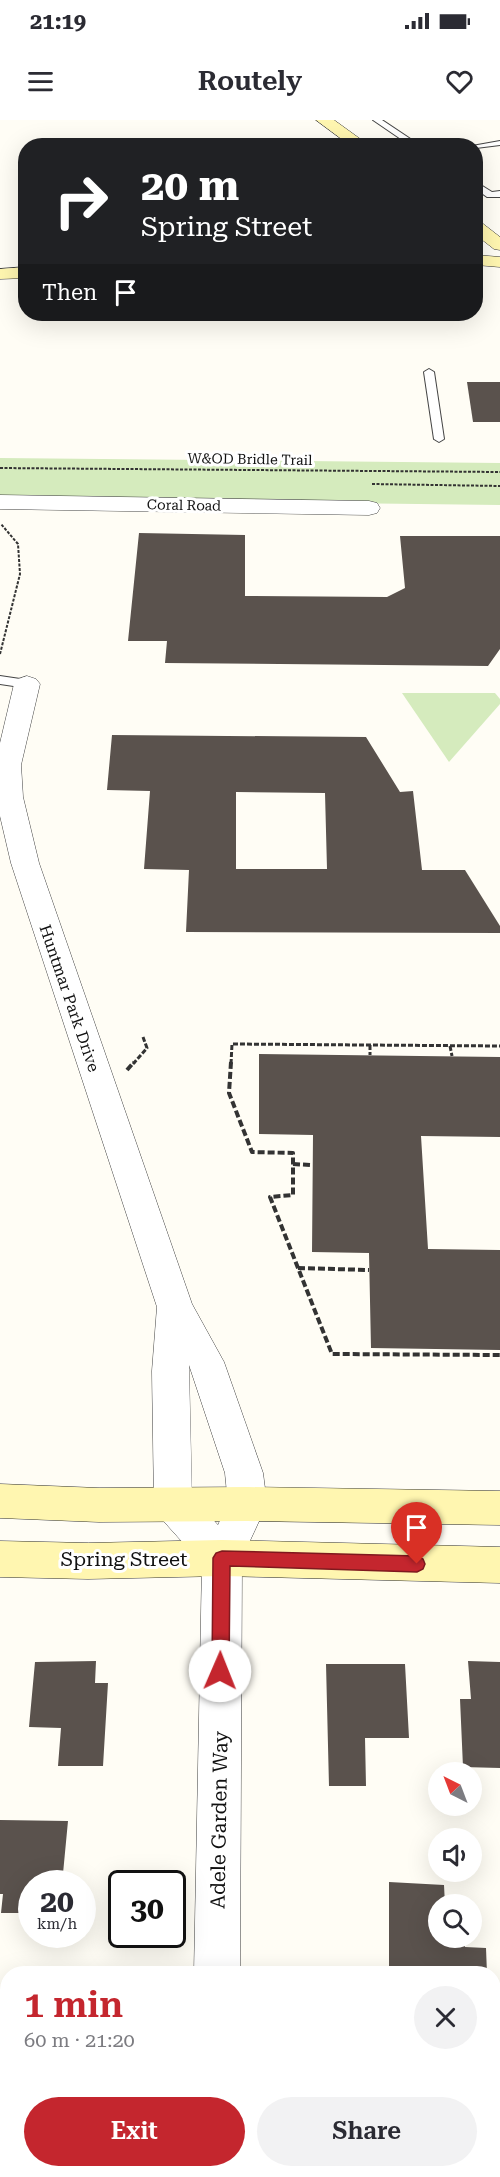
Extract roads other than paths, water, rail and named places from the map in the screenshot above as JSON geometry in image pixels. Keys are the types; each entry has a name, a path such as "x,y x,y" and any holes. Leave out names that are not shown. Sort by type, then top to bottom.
{"main road":[{"path":"324,120 350,138"},
{"path":"483,234 500,248"},
{"path":"483,249 500,248"},
{"path":"483,261 500,262"},
{"path":"0,274 18,273"},
{"path":"0,284 18,283"},
{"path":"0,1502 99,1505 248,1504 500,1508"},
{"name":"Spring Street","path":"0,1559 88,1561 222,1558 500,1565"}],"street":[{"name":"Coral Road","path":"0,502 369,508"},
{"name":"Huntmar Park Drive","path":"13,682 8,765 9,797 25,863 175,1307 206,1362 244,1473 248,1504"},
{"name":"Huntmar Park Drive","path":"173,1504 170,1371 175,1307"},
{"path":"173,1504 222,1558 248,1504"},
{"name":"Adele Garden Way","path":"217,1966 222,1558"}],"lane":[{"path":"377,120 405,138"},
{"path":"483,145 500,143"},
{"path":"483,190 490,195 500,194"},
{"path":"429,372 439,439"}]}
